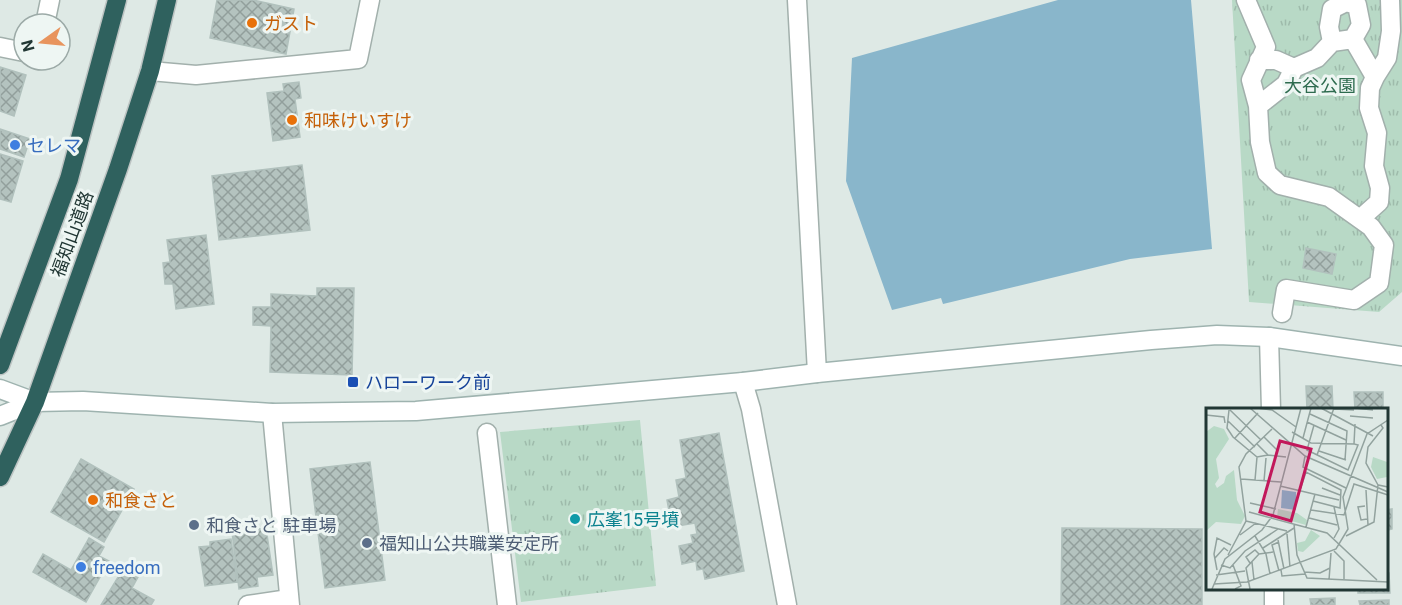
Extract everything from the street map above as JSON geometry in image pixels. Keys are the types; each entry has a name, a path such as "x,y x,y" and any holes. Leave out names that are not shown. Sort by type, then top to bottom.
{"highway":[{"name":"福知山道路","path":"0,365 69,179 117,0"},
{"name":"福知山道路","path":"0,477 35,402 118,169 150,71 167,0"}],"street":[{"path":"150,71 196,75 358,59 370,0"},
{"path":"797,0 817,373"},
{"path":"1246,0 1266,47 1251,80 1258,106 1260,142 1267,173 1280,185 1329,197 1371,227 1384,244 1379,283 1354,300 1286,289 1282,313"},
{"path":"1360,219 1379,202 1380,188 1374,166 1377,133 1370,108 1370,88 1387,58 1391,31 1390,0"},
{"path":"1332,42 1329,27 1332,9 1348,1 1357,6 1361,25 1353,39"},
{"path":"1258,106 1286,84 1294,68 1317,58 1332,42 1353,39"},
{"path":"1353,39 1375,76"},
{"path":"1259,60 1276,60 1294,68"},
{"path":"0,416 35,402 83,401 272,413 416,411 743,382 1217,335 1269,337 1402,356"},
{"path":"1269,337 1271,408"},
{"path":"743,382 751,409 787,605"},
{"path":"0,389 35,402"},
{"path":"248,605 289,602 272,413"},
{"path":"488,434 507,605"}],"green space":[{"name":"大谷公園","path":"1232,0 1402,0 1402,292 1379,312 1249,302"},
{"path":"640,420 656,586 521,602 500,432"}],"water":[{"path":"1058,0 1191,0 1212,249 1130,259 943,304 941,298 892,310 846,181 852,58"}],"building":[{"name":"ガスト","path":"217,0 253,0 294,9 286,54 210,38"},
{"path":"0,67 26,75 14,116 0,111"},
{"path":"299,82 301,98 295,99 300,137 273,141 267,93 284,91 283,84"},
{"path":"0,129 30,139 24,157 0,149"},
{"path":"0,154 23,161 11,202 0,199"},
{"path":"302,165 310,230 219,240 212,176"},
{"path":"206,235 214,304 176,309 173,284 165,284 163,263 170,262 167,240"},
{"path":"1306,248 1336,254 1332,274 1303,268"},
{"path":"317,288 354,288 352,375 270,372 271,326 253,325 253,307 271,307 271,294 317,296"},
{"path":"1306,386 1332,386 1333,408 1307,408"},
{"path":"1354,392 1383,392 1383,408 1355,408"},
{"path":"719,433 744,571 705,579 703,569 697,570 696,561 682,564 679,546 693,543 691,535 697,534 695,523 672,527 667,500 679,497 676,480 686,478 680,440"},
{"name":"和食さと","path":"81,459 134,489 104,542 51,512"},
{"path":"370,462 385,580 325,588 310,469"},
{"path":"1392,509 1392,529 1388,530 1388,535 1387,535 1387,510"},
{"path":"266,528 273,575 257,577 258,586 239,589 232,532"},
{"path":"1062,528 1202,529 1202,605 1061,605"},
{"path":"89,538 104,547 99,556 109,561 86,602 33,572 43,554 71,570"},
{"path":"231,539 237,582 205,586 199,547 210,546 210,542"},
{"path":"123,569 138,577 132,588 154,600 151,605 101,605"},
{"path":"1387,573 1389,573 1390,593 1358,593 1358,590 1387,590"},
{"path":"1335,598 1335,605 1311,605 1310,599"},
{"path":"1389,600 1389,605 1360,605 1359,601"}],"place":[{"name":"ガスト","path":"252,23"},
{"name":"和味けいすけ","path":"292,120"},
{"name":"セレマ","path":"15,145"},
{"name":"ハローワーク前","path":"353,382"},
{"name":"和食さと","path":"93,500"},
{"name":"広峯15号墳","path":"575,519"},
{"name":"和食さと 駐車場","path":"194,525"},
{"name":"福知山公共職業安定所","path":"367,543"},
{"name":"freedom","path":"81,567"}]}
